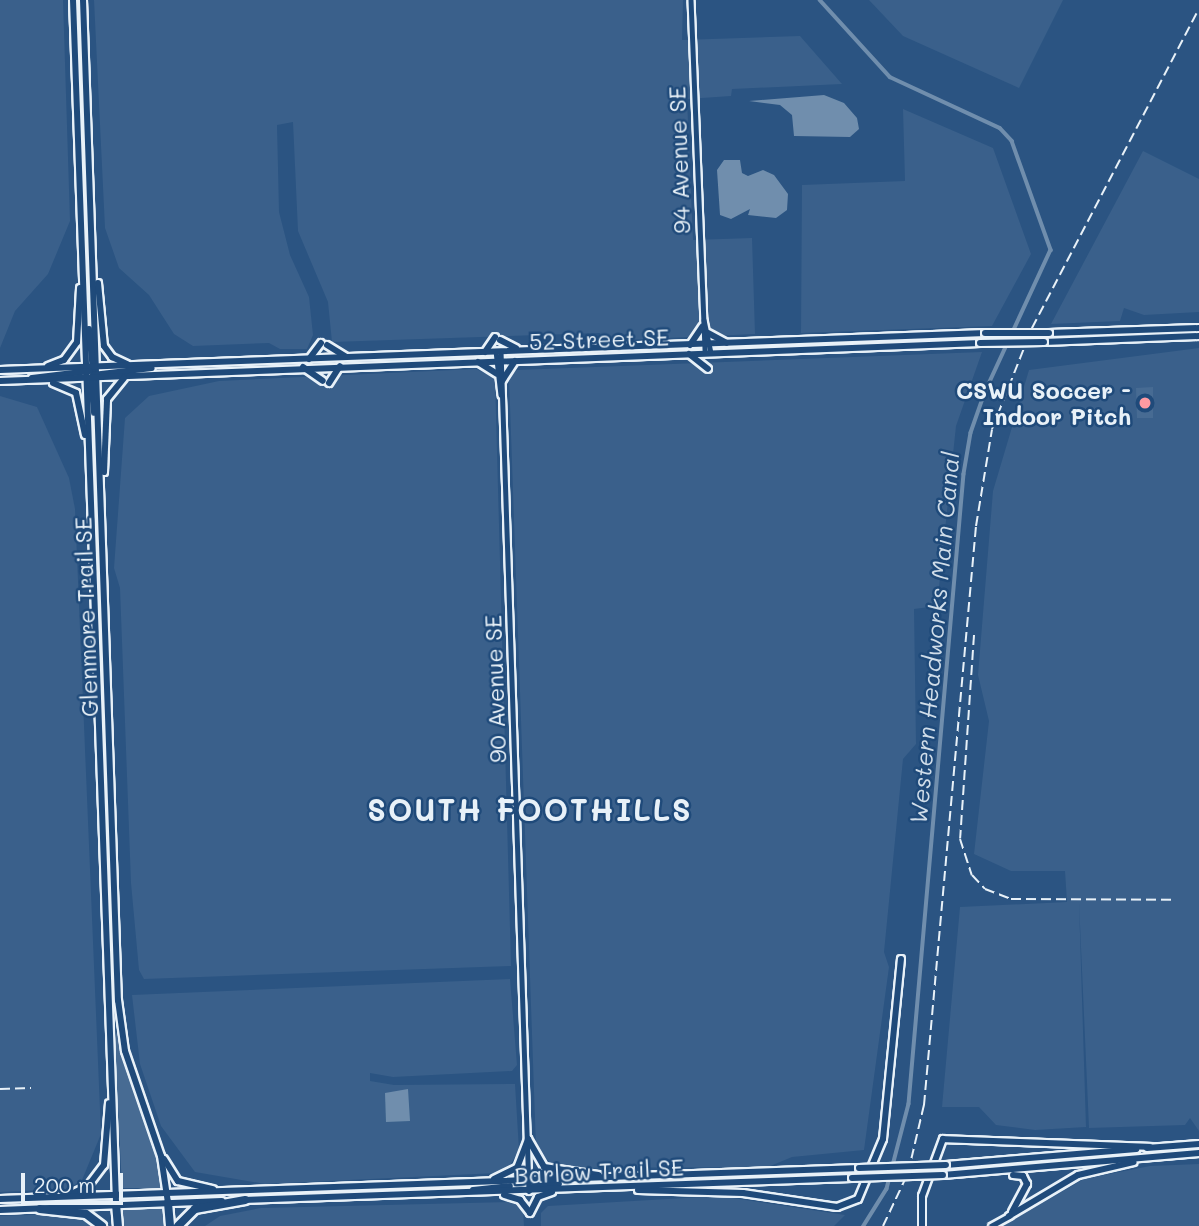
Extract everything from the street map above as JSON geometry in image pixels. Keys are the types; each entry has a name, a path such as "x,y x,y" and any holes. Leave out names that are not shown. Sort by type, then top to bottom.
{"highway":[{"path":"117,1198 118,1226"},
{"name":"Glenmore Trail SE","path":"167,1198 170,1226"},
{"path":"178,1226 195,1209 246,1200"},
{"path":"40,1209 86,1214 102,1226"}],"main road":[{"name":"Glenmore Trail SE","path":"73,0 84,306 92,373 102,513 118,1000 131,1074 157,1142 167,1198"},
{"name":"Glenmore Trail SE","path":"83,0 92,237 91,495 117,1198"},
{"path":"92,237 102,339 112,358 132,366"},
{"path":"37,369 64,360 77,342 83,261"},
{"path":"690,345 702,327"},
{"name":"52 Street SE","path":"0,370 37,369 125,378 302,366 688,353 728,344 985,333 1199,328"},
{"path":"708,333 728,344"},
{"name":"52 Street SE","path":"0,382 34,381 132,366 521,350 690,345 707,349 1199,336"},
{"path":"485,352 498,338 521,350"},
{"path":"309,359 324,344 348,358"},
{"path":"688,353 708,369"},
{"path":"473,360 497,374"},
{"path":"502,381 516,360"},
{"path":"23,381 160,365"},
{"path":"302,366 326,382 340,366"},
{"path":"102,513 106,408 109,393 125,378"},
{"path":"34,381 71,387 79,398 91,495"},
{"path":"605,1188 743,1193 837,1207 858,1199 883,1139 901,959"},
{"path":"51,1197 88,1186 104,1165 111,1072"},
{"path":"528,1139 536,1160 553,1171 624,1177"},
{"path":"462,1184 507,1176 517,1168 528,1139"},
{"path":"922,1226 922,1196 943,1139 1150,1147"},
{"path":"157,1142 178,1181 240,1192"},
{"name":"Barlow Trail SE","path":"0,1210 40,1209 117,1198 130,1204 240,1192 946,1165 1199,1144"},
{"path":"1009,1216 1094,1170 1199,1154"},
{"name":"Barlow Trail SE","path":"0,1199 51,1197 246,1200 440,1195 979,1174 1199,1154"},
{"path":"979,1174 1017,1175 1026,1179 1027,1190 1009,1216"},
{"path":"529,1191 534,1186 578,1179"},
{"path":"440,1195 529,1181"},
{"path":"485,1193 516,1197 530,1213 538,1197 563,1189"}],"street":[{"name":"94 Avenue SE","path":"691,0 707,349"},
{"name":"94 Avenue SE","path":"704,319 702,327 707,349"},
{"name":"90 Avenue SE","path":"498,351 497,374 502,396"},
{"name":"90 Avenue SE","path":"498,360 502,381 529,1191"},
{"path":"991,1226 1009,1216"}],"shaded area":[{"path":"0,0 63,0 70,221 48,274 15,311 0,348"},
{"path":"94,0 683,0 682,40 800,36 842,84 732,89 731,96 687,99 693,240 752,238 755,334 601,341 600,333 332,342 328,302 298,231 293,122 277,125 279,212 290,255 309,297 313,335 307,349 280,349 269,343 193,346 174,334 149,295 119,268 105,228"},
{"path":"869,0 1063,0 1019,88 903,36"},
{"path":"824,95 844,103 857,118 859,129 850,137 794,136 792,115 780,105 749,101"},
{"path":"903,109 993,148 1031,254 992,326 801,333 802,185 905,181"},
{"path":"1143,151 1199,179 1199,312 1144,315 1124,308 1120,321 1051,324"},
{"path":"724,160 740,160 742,173 748,176 763,170 774,175 788,194 787,210 776,218 748,215 750,209 731,219 720,215 717,170"},
{"path":"1199,348 1199,1131 1190,1118 1185,1125 1089,1128 1079,902 1086,1127 1035,1130 996,1125 979,1107 942,1107 960,907 1067,902 1065,871 1011,871 974,854 989,721 978,675 993,491 1029,370"},
{"path":"982,352 956,426 937,606 914,609 916,744 903,759 884,952 889,967 864,1150 792,1157 768,1167 555,1168 536,1148 509,377 517,370"},
{"path":"476,369 495,378 511,966 144,979 139,970 131,883 120,588 114,568 125,418 149,396 219,381"},
{"name":"CSWU Soccer - Indoor Pitch","path":"1153,387 1153,418 1137,418 1136,388"},
{"path":"0,396 37,407 69,478 75,509 101,1134 82,1180 68,1189 0,1192"},
{"path":"510,979 517,1065 512,1071 393,1077 370,1073 370,1081 394,1085 515,1084 519,1150 509,1167 497,1173 265,1184 195,1172 161,1126 140,1064 132,995"},
{"path":"114,1026 155,1149 162,1188 122,1188"},
{"path":"408,1089 410,1121 386,1122 385,1093"},
{"path":"1199,1164 1199,1226 1002,1226 1084,1179 1150,1166"},
{"path":"719,1196 845,1215 834,1226 541,1226 541,1213 548,1206"},
{"path":"512,1202 523,1210 524,1226 205,1226 220,1216 261,1208"},
{"path":"162,1208 164,1226 121,1226 121,1210"},
{"path":"61,1214 88,1221 90,1226 0,1226 0,1216"}],"waterway":[{"name":"Western Headworks Main Canal","path":"820,0 890,77 1000,128 1012,141 1051,250 985,393 971,433 964,474 909,1104 887,1189 864,1226"}],"railway":[{"path":"883,1226 908,1173 924,1105 976,526 992,429 1032,328 1199,9"},
{"path":"974,635 960,839 972,875 985,889 1011,899 1175,900"},
{"path":"0,1089 31,1088"}],"place":[{"name":"CSWU Soccer - Indoor Pitch","path":"1145,403"}],"district":[{"name":"SOUTH FOOTHILLS","path":"530,809"}]}
